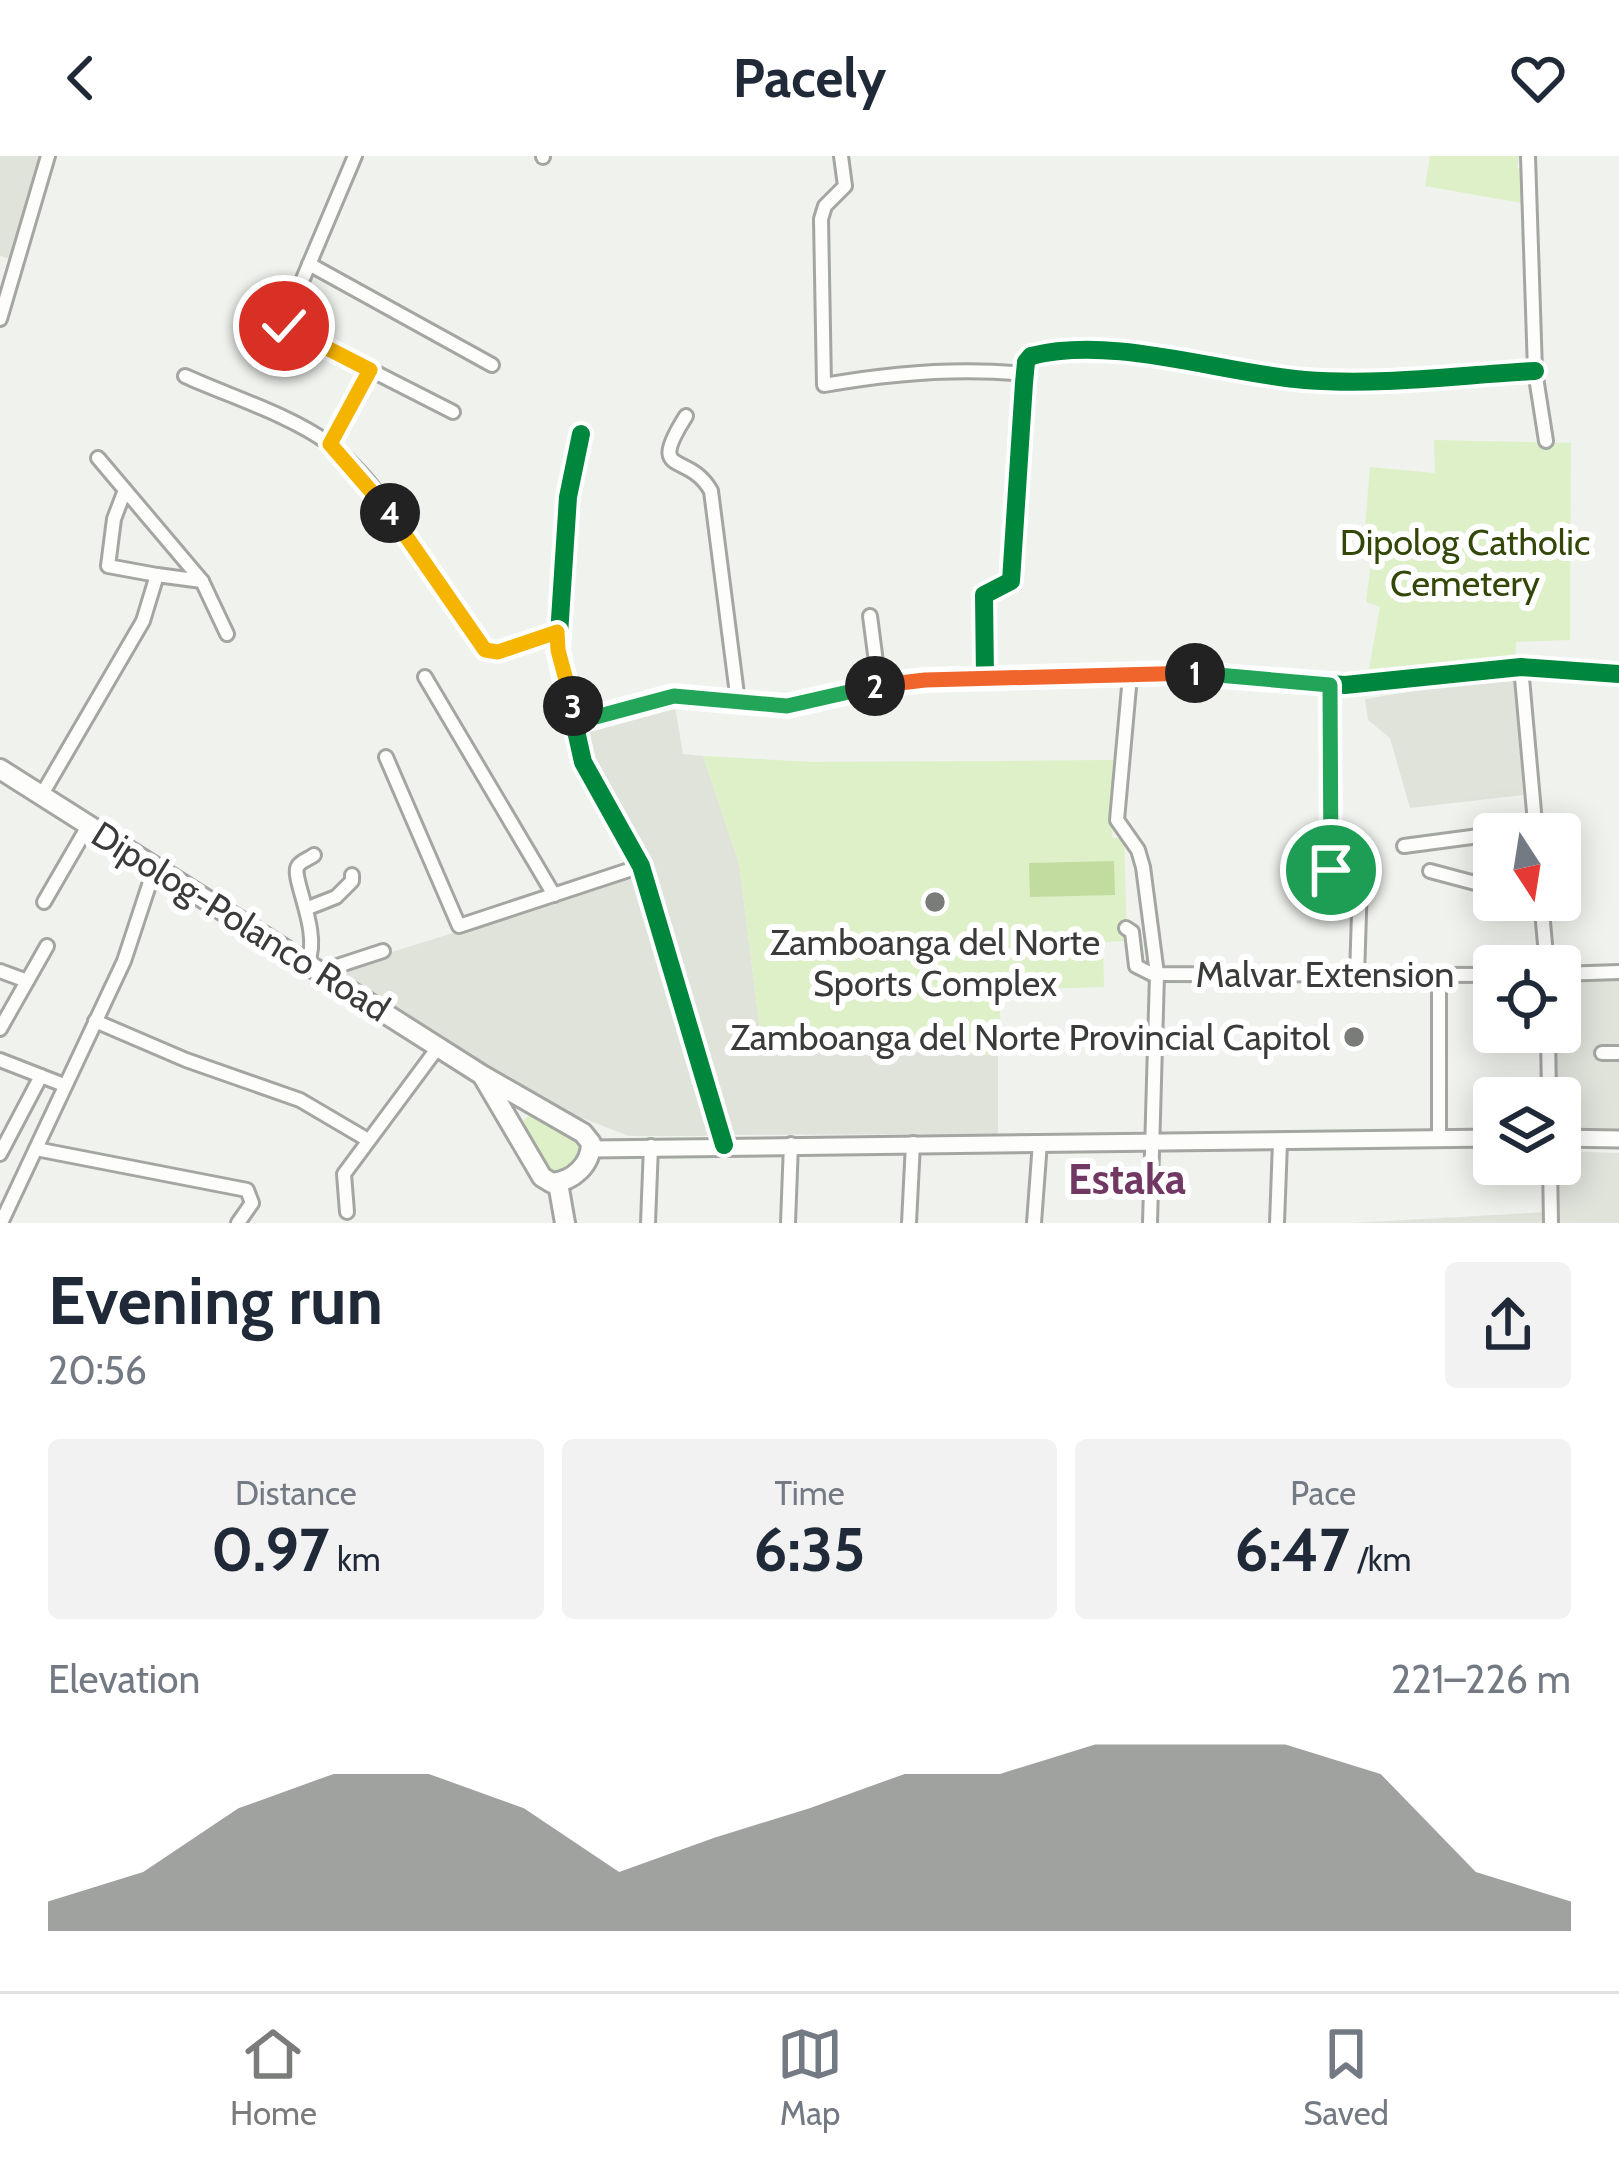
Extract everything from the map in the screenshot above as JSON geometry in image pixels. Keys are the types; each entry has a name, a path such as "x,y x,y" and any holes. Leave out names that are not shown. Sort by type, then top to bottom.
{"highway":[{"name":"Dipolog-Polanco Road","path":"0,770 482,1075 583,1133 591,1149"},
{"path":"482,1075 542,1177 558,1183 572,1177 591,1149"},
{"path":"513,1124 521,1108 533,1105"},
{"path":"558,1183 565,1223"}],"main road":[{"path":"591,1149 1473,1138"},
{"path":"1581,1138 1619,1139"}],"street":[{"path":"0,320 48,156"},
{"path":"272,352 355,156"},
{"path":"841,156 845,186 825,206 821,219 824,385 921,371 977,369 1025,374"},
{"path":"1528,156 1535,371 1546,441"},
{"path":"309,265 492,364"},
{"path":"284,326 453,412"},
{"path":"985,678 984,596 1011,581 1025,374 1031,356 1061,350 1123,353 1243,374 1345,382 1535,371"},
{"path":"330,444 370,370"},
{"path":"185,376 330,444 398,523 485,650 498,652 557,632"},
{"path":"686,416 667,445 668,452 678,464 703,478 711,491 738,702"},
{"path":"581,434 568,497 558,650 589,777 641,866 724,1145"},
{"path":"98,458 202,581 227,634"},
{"path":"125,490 114,519 108,566 202,581"},
{"path":"41,796 143,621 157,575"},
{"path":"870,616 879,685"},
{"path":"577,722 674,696 787,706 879,685 985,678 1200,674 1365,685 1521,668 1619,674"},
{"path":"1521,668 1534,813"},
{"path":"425,676 554,895"},
{"path":"1130,676 1118,820 1144,867 1157,974 1150,1223"},
{"path":"1330,685 1331,870 1335,877 1357,877 1360,882 1357,976"},
{"path":"386,758 459,926 641,866"},
{"path":"44,902 88,826"},
{"path":"1404,846 1473,837"},
{"path":"314,855 295,874 308,908 315,966 383,951"},
{"path":"2,1223 124,961 154,867"},
{"path":"1430,872 1473,883"},
{"path":"308,908 335,897 352,881 352,875"},
{"path":"1126,928 1132,932 1136,966 1144,973 1157,974"},
{"path":"0,1029 47,946"},
{"path":"0,971 27,981"},
{"path":"1581,974 1619,973"},
{"name":"Malvar Extension","path":"1157,974 1473,975"},
{"path":"1439,975 1439,1138"},
{"path":"95,1022 300,1100 368,1140"},
{"path":"347,1212 344,1174 439,1046"},
{"path":"1602,1053 1619,1053"},
{"path":"0,1060 64,1085"},
{"path":"0,1154 40,1076"},
{"path":"1034,1223 1040,1142"},
{"path":"1276,1223 1280,1142"},
{"path":"909,1223 913,1143"},
{"path":"788,1223 791,1144"},
{"path":"649,1223 651,1146"},
{"path":"36,1149 247,1190 252,1203 238,1223"},
{"path":"1550,1185 1551,1223"}],"shaded area":[{"path":"0,156 43,156 13,260 0,256"},
{"path":"1514,675 1523,795 1410,808 1390,738 1368,720 1365,699"},
{"path":"674,701 683,754 703,756 739,863 762,1046 998,1055 998,1134 727,1135 641,844 594,767 587,734 589,726"},
{"path":"1114,861 1115,895 1030,897 1029,863"},
{"path":"636,876 714,1136 629,1136 538,1101 334,970"},
{"path":"1581,980 1619,980 1619,1136 1581,1133 1581,1077 1553,1077 1553,1053 1581,1053"},
{"path":"1581,1152 1619,1153 1619,1223 1558,1223 1557,1185 1581,1185"},
{"path":"1548,1212 1548,1223 1353,1223"}],"green space":[{"path":"1430,156 1519,156 1517,168 1527,170 1527,204 1425,186"},
{"name":"Dipolog Catholic Cemetery","path":"1434,440 1571,443 1570,640 1516,642 1515,662 1368,674 1380,607 1366,602 1372,555 1363,551 1370,467 1435,473"},
{"name":"Zamboanga del Norte Sports Complex","path":"703,756 812,762 1116,760 1112,838 1124,838 1127,941 1103,942 1104,987 1001,990 998,1055 762,1046 739,863"},
{"path":"530,1115 579,1144 578,1156 562,1171 550,1171 526,1129 523,1121"}],"cycle path":[{"path":"985,678 984,595 1011,581 1024,383 1031,356 1063,351 1132,353 1334,382 1535,371"},
{"path":"581,434 568,497 558,650 583,762 641,866 724,1145"},
{"path":"577,722 673,696 787,706 925,680 1179,673 1345,685 1521,667 1619,674"}],"place":[{"name":"Zamboanga del Norte Sports Complex","path":"935,902"},
{"name":"Zamboanga del Norte Provincial Capitol","path":"1354,1037"}],"district":[{"name":"Estaka","path":"1127,1179"}],"route":[{"path":"284,326 370,370 330,444 398,523 485,650 498,652 557,632 577,722 674,696 787,706 925,680 1179,673 1330,685 1331,870"}]}
